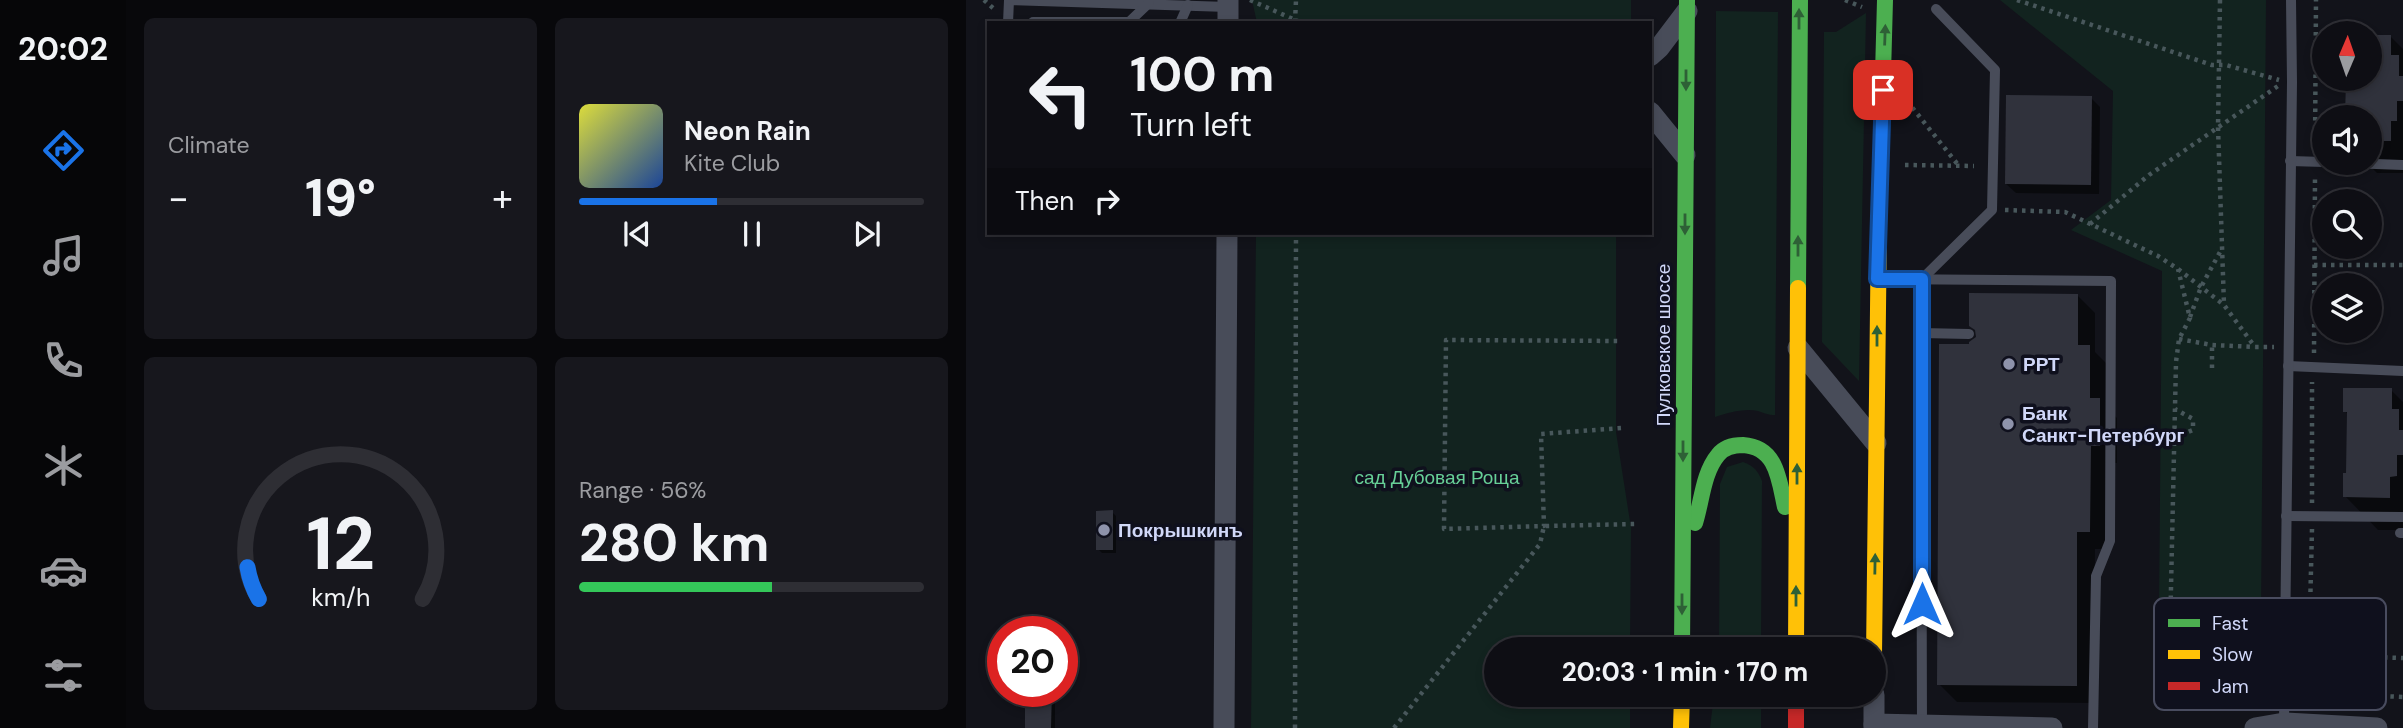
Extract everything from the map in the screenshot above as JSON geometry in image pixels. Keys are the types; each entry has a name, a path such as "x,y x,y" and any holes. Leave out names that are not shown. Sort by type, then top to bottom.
{"main road":[{"path":"1796,637 1800,0"},
{"path":"1874,637 1877,279 1885,0"},
{"name":"Пулковское шоссе","path":"1682,637 1687,6"},
{"path":"1683,558 1715,458 1725,448 1735,445 1757,446 1772,458 1797,542"},
{"path":"1681,728 1682,707"},
{"path":"1796,707 1796,728"}],"street":[{"path":"1652,54 1687,6"},
{"path":"1652,114 1685,155"},
{"path":"1224,728 1227,235"},
{"path":"1798,348 1877,443"},
{"path":"1874,707 1874,726 2052,728"},
{"path":"2255,728 2284,723 2377,728"}],"lane":[{"path":"1008,21 1009,0 1149,3 1228,10"},
{"path":"2285,598 2291,0"},
{"path":"1130,21 1149,3"},
{"path":"1182,21 1188,5"},
{"path":"1922,727 1922,279 1992,210 1995,70 1936,9"},
{"path":"2290,161 2312,162"},
{"path":"2382,164 2403,165"},
{"path":"1877,279 2111,281 2110,541 2096,576 2093,728"},
{"path":"1921,333 1969,334"},
{"path":"2288,366 2403,371"},
{"path":"2286,516 2403,517"},
{"path":"2284,710 2284,723"}],"path":[{"path":"1250,0 1295,21 1296,0"},
{"path":"2017,0 2212,65 2284,82 2150,175 2090,224"},
{"path":"2220,0 2218,127 2224,305"},
{"path":"2316,0 2316,21"},
{"path":"2292,82 2312,80"},
{"path":"1904,98 1959,166"},
{"path":"1904,164 1974,166"},
{"path":"2310,598 2314,265 2318,175"},
{"path":"1992,210 2065,212 2158,256 2224,305 2255,347"},
{"path":"1294,728 1296,235"},
{"path":"2171,598 2176,362 2179,339 2201,287 2221,251"},
{"path":"2314,265 2403,265"},
{"path":"2178,269 2190,318"},
{"path":"2179,339 2212,345 2314,349"},
{"path":"1621,341 1446,340 1444,529 1635,524"},
{"path":"2212,345 2212,368"},
{"path":"2174,438 2193,430 2193,419 2175,409"},
{"path":"1394,728 1540,544 1544,526 1541,434 1621,428"}],"green space":[{"path":"1252,0 1631,0 1631,21 1257,21"},
{"path":"2000,0 2266,0 2261,598 2159,598 2162,271 2071,230 2111,200 2113,91"},
{"path":"1716,11 1778,12 1775,415 1747,410 1715,417"},
{"path":"1866,13 1859,381 1822,342 1824,32 1836,32"},
{"name":"сад Дубовая Роща","path":"1256,235 1616,235 1616,432 1631,528 1630,637 1484,637 1484,707 1630,707 1630,728 1251,728"},
{"path":"1743,462 1755,469 1762,481 1761,637 1719,637 1720,484 1727,467"},
{"path":"1713,707 1761,707 1761,728 1710,728"}],"building":[{"path":"2382,35 2391,35 2391,55 2399,55 2399,76 2403,76 2403,101 2397,101 2397,121 2391,121 2391,141 2382,141 2382,105 2345,105 2346,91 2382,91"},
{"path":"2006,95 2092,96 2091,185 2005,184"},
{"path":"1969,293 2078,294 2078,345 2090,345 2090,398 2100,398 2100,446 2091,446 2090,532 2077,532 2077,686 1937,685 1939,344 1969,344 1976,337 1975,330 1969,326"},
{"path":"2343,388 2392,388 2392,409 2399,409 2399,430 2403,430 2403,455 2397,455 2397,476 2390,477 2390,498 2343,497 2347,412 2343,412"},
{"name":"Покрышкинъ","path":"1113,510 1113,550 1096,550 1096,511"},
{"path":"1025,707 1052,707 1051,728 1025,728"}],"traffic: fast":[{"path":"1682,637 1687,0"},
{"path":"1798,288 1800,0"},
{"path":"1879,222 1885,0"},
{"path":"1695,523 1713,462 1723,450 1736,445 1754,447 1770,458 1778,476 1785,507"}],"traffic: slow":[{"path":"1874,637 1879,222"},
{"path":"1796,637 1798,288"},
{"path":"1681,728 1682,707"}],"traffic: jam":[{"path":"1796,707 1796,728"}],"place":[{"name":"РРТ","path":"2009,364"},
{"name":"Банк Санкт-Петербург","path":"2008,424"},
{"name":"Покрышкинъ","path":"1104,530"}],"route":[{"path":"1883,90 1877,279 1922,279 1922,604"}]}
